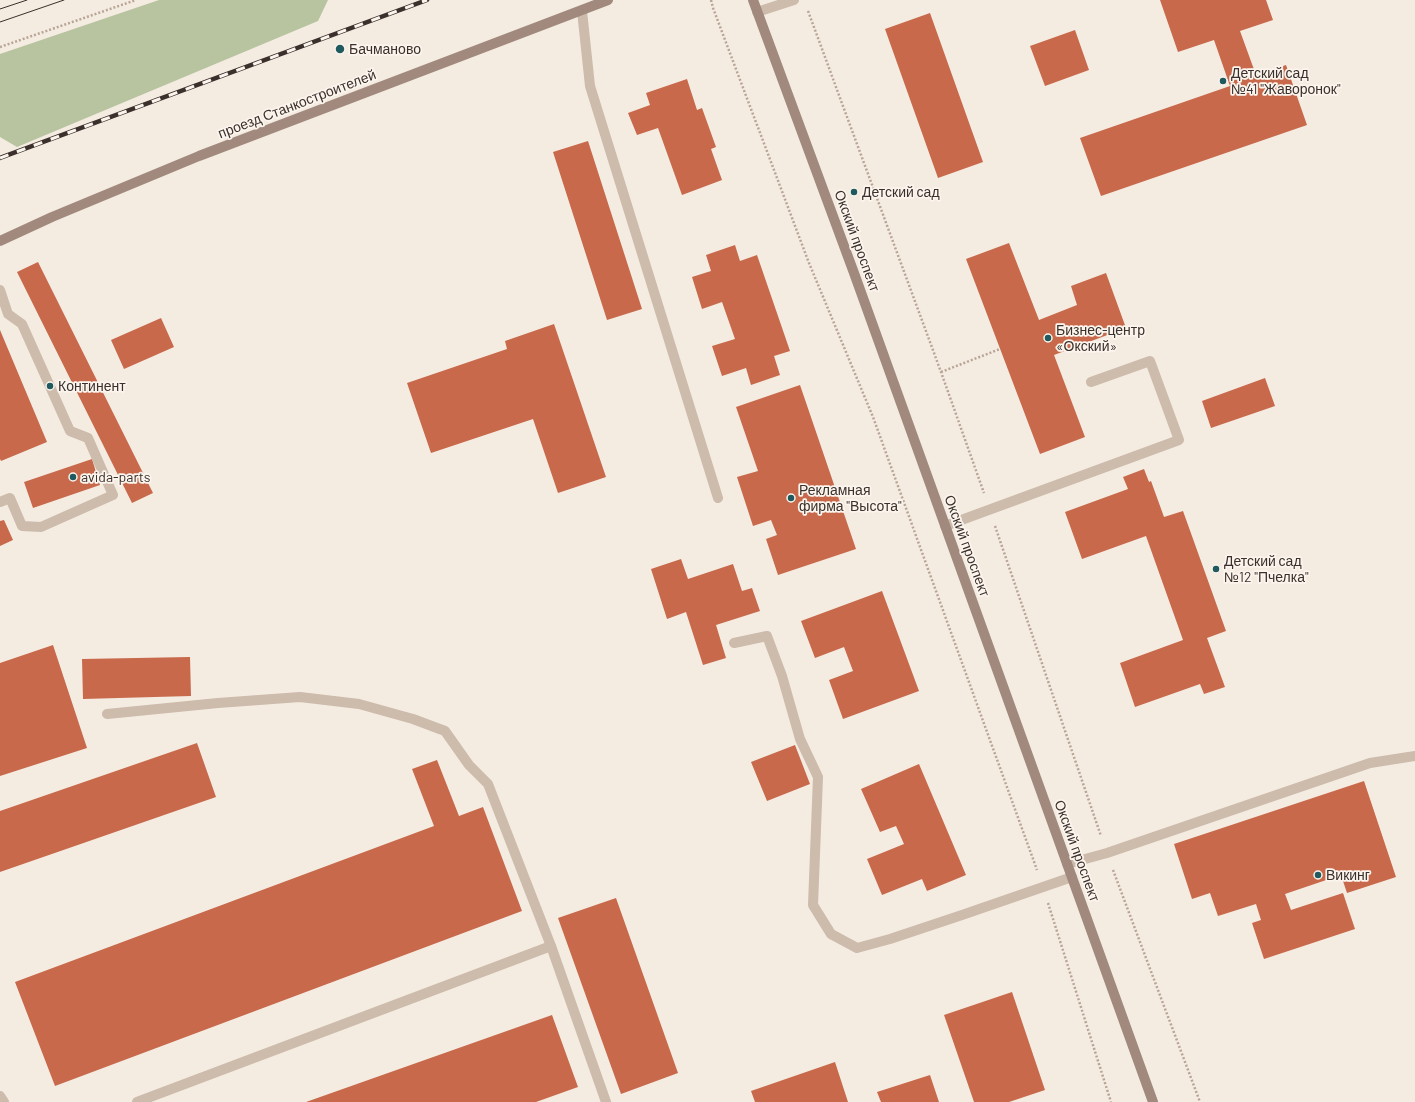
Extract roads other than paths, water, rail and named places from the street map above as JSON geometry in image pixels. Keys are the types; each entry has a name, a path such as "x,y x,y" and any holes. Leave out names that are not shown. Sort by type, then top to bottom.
{"main road":[{"name":"проезд Станкостроителей","path":"0,241 52,217 199,156 608,0"},
{"name":"Окский проспект","path":"753,0 1153,1102"}],"street":[{"path":"757,12 794,0"},
{"path":"582,11 590,86 718,498"},
{"path":"0,290 4,316 22,324 70,431 88,438 113,496 41,527 22,526 10,498 0,502"},
{"path":"945,526 1179,440 1150,360 1091,382"},
{"path":"734,643 767,636 782,676 800,739 818,777 813,905 831,934 857,948 955,917 1072,877"},
{"path":"107,714 218,703 300,698 359,704 413,718 445,731 469,765 488,784 551,946 606,1102"},
{"path":"1067,864 1107,854 1370,763 1415,756"},
{"path":"137,1102 551,946"},
{"path":"0,1096 4,1102"}],"tram line":[{"path":"0,9 27,0"},
{"path":"0,22 64,0"}],"railway":[{"path":"0,158 427,0"}],"place":[{"name":"Бачманово","path":"340,49"},
{"name":"Детский сад №41 \"Жаворонок\"","path":"1223,81"},
{"name":"Детский сад","path":"854,192"},
{"name":"Бизнес-центр «Окский»","path":"1048,338"},
{"name":"Континент","path":"50,386"},
{"name":"avida-parts","path":"73,477"},
{"name":"Рекламная фирма \"Высота\"","path":"791,498"},
{"name":"Детский сад №12 \"Пчелка\"","path":"1216,569"},
{"name":"Викинг","path":"1318,875"}]}
